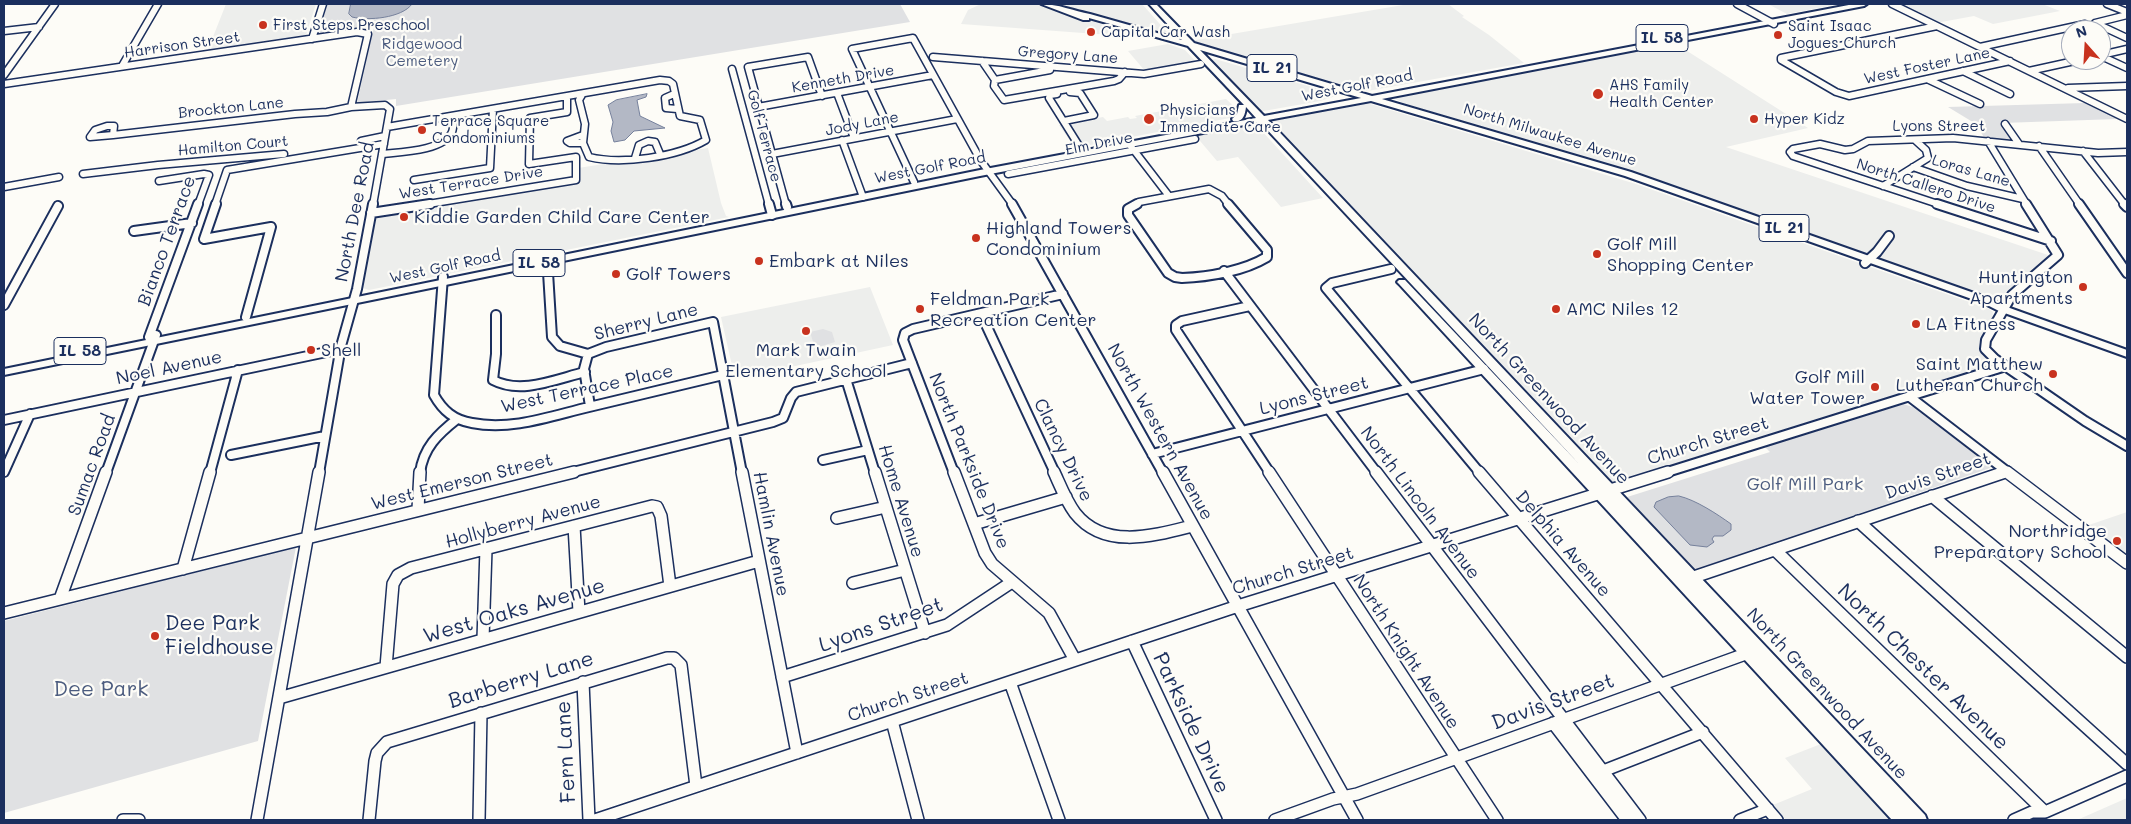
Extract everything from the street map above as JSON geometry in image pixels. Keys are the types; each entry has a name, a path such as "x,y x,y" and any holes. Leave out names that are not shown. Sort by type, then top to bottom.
{"main road":[{"name":"North Milwaukee Avenue","path":"1044,4 1179,41"},
{"name":"North Greenwood Avenue","path":"1144,4 1179,41 1188,46"},
{"name":"North Greenwood Avenue","path":"1153,4 1188,46 1686,580 1919,820"},
{"name":"West Golf Road","path":"443,280 484,269 547,259 636,238 771,213 788,207 863,195 914,182 1130,145 1233,122 1271,120 1277,117 1363,98 1770,22 1844,4"},
{"name":"West Golf Road","path":"1363,98 1374,98 1864,4"},
{"name":"North Milwaukee Avenue","path":"1081,14 1084,17 1363,98 1625,179 1867,261"},
{"path":"1161,36 1168,34 1169,30"},
{"name":"North Milwaukee Avenue","path":"1188,46 1196,51 1352,97 1363,98"},
{"name":"North Greenwood Avenue","path":"1196,51 1242,107 1260,122 1484,370 1604,492"},
{"path":"1204,63 1207,59 1215,56"},
{"path":"1393,94 1392,100 1403,106"},
{"name":"West Golf Road","path":"1260,122 1352,97"},
{"name":"North Milwaukee Avenue","path":"1374,98 1628,174 1986,306 2003,309 2127,354"},
{"path":"1233,122 1241,115 1242,107"},
{"path":"1233,122 1253,125 1260,122"},
{"name":"West Golf Road","path":"4,366 355,298 1081,149 1130,145"},
{"name":"West Golf Road","path":"4,372 246,317 355,298"},
{"name":"North Greenwood Avenue","path":"1753,651 1902,820"}],"street":[{"path":"4,75 55,4"},
{"path":"122,66 158,4"},
{"path":"312,39 323,4"},
{"path":"1737,4 1770,22"},
{"path":"1892,4 2127,119"},
{"path":"2106,4 2127,14"},
{"path":"2106,20 2127,14"},
{"path":"4,31 39,26"},
{"path":"1849,96 1836,92 1781,60 1781,58 1937,26"},
{"path":"1980,47 2061,29"},
{"path":"2111,30 2127,38"},
{"path":"351,107 368,34 364,32"},
{"name":"Harrison Street","path":"4,84 364,32"},
{"name":"North Western Avenue","path":"869,87 852,49 913,38 957,119 988,169 1018,212 1357,820"},
{"path":"2111,53 2127,49"},
{"path":"788,207 748,67 808,57 822,96"},
{"name":"Gregory Lane","path":"933,57 1145,74 1204,63"},
{"path":"2111,60 2127,68"},
{"path":"982,61 995,80 994,86 1004,100 1114,81 1119,79 1125,72"},
{"name":"West Foster Lane","path":"1849,96 2010,61"},
{"path":"4,64 13,62"},
{"path":"2029,71 2061,64"},
{"path":"995,80 1060,68"},
{"name":"Golf Terrace","path":"732,69 771,213"},
{"path":"1963,71 2010,94"},
{"name":"Kenneth Drive","path":"758,107 933,75"},
{"path":"1927,79 1980,104"},
{"path":"387,127 582,95 660,80 669,81 673,84 680,116 700,120 703,124 706,140 689,149 614,161 595,160 589,157 583,143 585,124 579,100 582,95"},
{"path":"2065,88 2127,86"},
{"path":"869,87 914,182"},
{"path":"1064,121 1094,115 1078,91 1048,96 1064,121 1065,128 1081,149"},
{"path":"837,93 854,138"},
{"path":"674,94 664,98 665,106 668,109 677,109"},
{"name":"West Terrace Drive","path":"371,213 576,180 576,157 529,164 530,118 567,112 567,97"},
{"name":"North Dee Road","path":"257,820 341,349 355,298 390,109 385,105 351,107"},
{"name":"Brockton Lane","path":"113,134 221,124 293,114 327,113 351,107"},
{"path":"414,180 490,168 493,109"},
{"path":"382,154 422,148 442,142 452,133 454,116"},
{"name":"Jody Lane","path":"772,154 957,119"},
{"path":"2005,124 2019,144"},
{"path":"583,135 567,141 570,143 583,143"},
{"name":"Lyons Street","path":"1792,154 1793,149 1820,144 1845,150 1853,149 1868,141 1953,138 2083,151 2127,152"},
{"name":"Elm Drive","path":"1008,174 1130,145 1195,139"},
{"path":"246,317 271,227 204,239 227,170 385,140"},
{"name":"Hamilton Court","path":"83,174 127,167 286,154 385,140"},
{"path":"842,140 863,195"},
{"path":"1883,186 1928,158 1929,155 1915,140"},
{"path":"635,158 639,145 648,141 655,142 660,154"},
{"path":"1988,141 2058,252 2057,257 2016,291 2003,309 1985,344 1989,354 2089,424 2127,446"},
{"path":"1130,145 1169,196"},
{"path":"2039,146 2127,273"},
{"path":"2083,151 2127,207"},
{"path":"1781,152 1792,154"},
{"name":"North Callero Drive","path":"1792,154 2051,241"},
{"name":"Loras Lane","path":"1913,167 1939,178 1997,195 2023,199"},
{"name":"Bianco Terrace","path":"153,338 210,175 204,174 159,181"},
{"path":"4,187 59,177"},
{"path":"1204,189 1219,193 1267,250 1267,257 1264,260 1224,270 1188,278 1176,278 1168,273 1127,212 1128,209 1133,204 1204,189"},
{"path":"4,304 58,206"},
{"path":"134,232 192,223"},
{"path":"1867,261 1889,236"},
{"path":"547,259 551,330 554,342 566,349 588,354 584,364 584,372 590,406"},
{"name":"Delphia Avenue","path":"1391,269 1332,283 1326,288 1518,518 1777,820"},
{"name":"North Lincoln Avenue","path":"1224,270 1431,546 1627,820"},
{"path":"418,510 420,467 425,450 437,435 458,419 444,411 434,395 443,280"},
{"path":"981,314 1063,294"},
{"name":"North Knight Avenue","path":"1250,306 1182,321 1176,325 1176,330 1497,820"},
{"name":"North Parkside Drive","path":"981,314 913,329 905,333 903,340 988,558 1012,582 1049,613 1075,660"},
{"name":"Clancy Drive","path":"981,314 1066,497 1084,523 1116,537 1142,538 1192,526"},
{"path":"496,315 496,354 493,380 499,384 521,386 584,372"},
{"name":"Sherry Lane","path":"588,354 606,347 713,322"},
{"name":"Hamlin Avenue","path":"713,322 797,753"},
{"name":"Sumac Road","path":"60,599 136,392 153,338"},
{"name":"Noel Avenue","path":"4,420 341,349"},
{"name":"West Emerson Street","path":"4,613 783,418 791,398 796,392 912,363"},
{"name":"Church Street","path":"595,820 627,815 696,786 1238,606 2006,366"},
{"path":"182,569 238,370"},
{"name":"Lyons Street","path":"1152,454 1484,370"},
{"name":"West Terrace Place","path":"458,419 484,425 509,425 723,375"},
{"name":"Home Avenue","path":"846,379 925,633"},
{"path":"1910,397 2127,563"},
{"path":"4,472 30,414"},
{"path":"231,455 325,436"},
{"path":"823,460 868,450"},
{"name":"Davis Street","path":"1686,580 2007,470"},
{"path":"1932,496 2127,657"},
{"path":"974,524 1066,497"},
{"path":"837,518 886,506"},
{"name":"Hollyberry Avenue","path":"386,667 393,584 398,575 411,568 646,507 658,507 662,516 670,586"},
{"path":"1858,521 2127,764"},
{"path":"574,526 579,612"},
{"path":"483,639 486,549"},
{"name":"North Chester Avenue","path":"1775,550 2041,816"},
{"name":"West Oaks Avenue","path":"279,698 759,561"},
{"path":"853,583 905,570"},
{"name":"Lyons Street","path":"782,677 947,625 1012,582"},
{"name":"Parkside Drive","path":"1132,641 1216,820"},
{"name":"Davis Street","path":"1275,820 1456,758 1753,651"},
{"path":"674,658 681,665 696,786"},
{"name":"Barberry Lane","path":"369,820 375,761 382,747 398,738 583,682 660,660 674,658"},
{"name":"Fern Lane","path":"583,682 589,820"},
{"path":"1010,682 1059,820"},
{"path":"479,820 481,713"},
{"path":"892,721 918,820"},
{"path":"1558,721 1603,770 1640,820"},
{"path":"1603,770 1703,732"},
{"path":"2014,820 2032,812 2041,816 2127,776"},
{"path":"1740,820 1768,810"},
{"path":"123,820 139,820"}],"shaded area":[{"name":"First Steps Preschool","path":"226,4 316,4 305,38 207,52"},
{"path":"351,4 412,4 401,13 367,19 352,17 349,14"},
{"path":"981,4 1037,4 1133,34 1124,36 961,24 968,10"},
{"path":"1052,4 1142,4 1167,32 1161,34"},
{"path":"1409,4 1448,4 1464,16 1462,17 1489,35 1524,63 1362,92 1190,41"},
{"path":"1768,4 1839,4 1787,14"},
{"path":"1896,4 2042,4 2060,11 1993,24 1974,16 1936,23"},
{"path":"1673,42 1808,128 1726,147 2051,256 2001,300 1992,302 1683,189 1403,103 1394,98 1400,95"},
{"path":"1168,44 1185,50 1197,63 1145,71 1128,51"},
{"path":"1215,59 1329,92 1336,96 1320,101 1258,112 1209,60"},
{"path":"647,94 646,97 637,100 640,116 665,128 634,131 625,140 614,142 611,131 613,122 608,105 616,100"},
{"path":"1226,99 1240,112 1235,117 1075,148 1059,125 1103,117 1107,121 1128,117 1130,119 1137,118 1135,116"},
{"name":"Golf Mill Shopping Center","path":"1367,103 1636,184 1989,309 1993,312 1992,318 1979,343 1980,349 1994,362 1994,365 1674,467 1616,483 1609,482 1270,123 1276,119"},
{"path":"1251,125 1261,130 1323,198 1281,207 1238,157 1217,161 1195,135"},
{"path":"708,148 721,203 726,216 729,217 369,290 363,288 375,216 574,184 577,182 578,168"},
{"name":"Mark Twain Elementary School","path":"870,287 893,345 735,379 721,317"},
{"path":"1679,496 1699,504 1719,516 1731,524 1731,530 1723,536 1714,536 1712,539 1714,542 1707,547 1690,545 1654,507 1656,502 1668,497"},
{"name":"Northridge Preparatory School","path":"2127,512 2127,557 2086,526"},
{"path":"1826,742 1897,820 1786,820 1773,805 1812,789 1785,758"},
{"path":"2127,798 2127,820 2077,820"}],"green space":[{"name":"Ridgewood Cemetery","path":"327,4 900,4 910,22 396,106 396,99 357,103 374,27 319,35"},
{"path":"2085,103 2117,119 2002,123 2014,142 1985,139 1976,124 1948,107"},
{"path":"823,329 832,332 835,342 815,348 810,332"},
{"name":"Golf Mill Park","path":"1903,404 1913,407 1988,464 1990,468 1695,571 1624,498 1770,452 1765,447"},
{"name":"Dee Park","path":"296,547 258,741 4,813 4,621"}],"place":[{"name":"First Steps Preschool","path":"263,25"},
{"name":"Capital Car Wash","path":"1091,32"},
{"name":"Saint Isaac Jogues Church","path":"1778,35"},
{"name":"AHS Family Health Center","path":"1598,94"},
{"name":"Physicians Immediate Care","path":"1149,119"},
{"name":"Hyper Kidz","path":"1754,119"},
{"name":"Terrace Square Condominiums","path":"422,130"},
{"name":"Kiddie Garden Child Care Center","path":"404,217"},
{"name":"Highland Towers Condominium","path":"976,238"},
{"name":"Golf Mill Shopping Center","path":"1597,254"},
{"name":"Embark at Niles","path":"759,261"},
{"name":"Golf Towers","path":"616,274"},
{"name":"Huntington Apartments","path":"2083,287"},
{"name":"Feldman Park Recreation Center","path":"920,309"},
{"name":"AMC Niles 12","path":"1556,309"},
{"name":"LA Fitness","path":"1916,324"},
{"name":"Mark Twain Elementary School","path":"806,331"},
{"name":"Shell","path":"311,350"},
{"name":"Saint Matthew Lutheran Church","path":"2053,374"},
{"name":"Golf Mill Water Tower","path":"1875,387"},
{"name":"Northridge Preparatory School","path":"2117,541"},
{"name":"Dee Park Fieldhouse","path":"155,636"}]}
